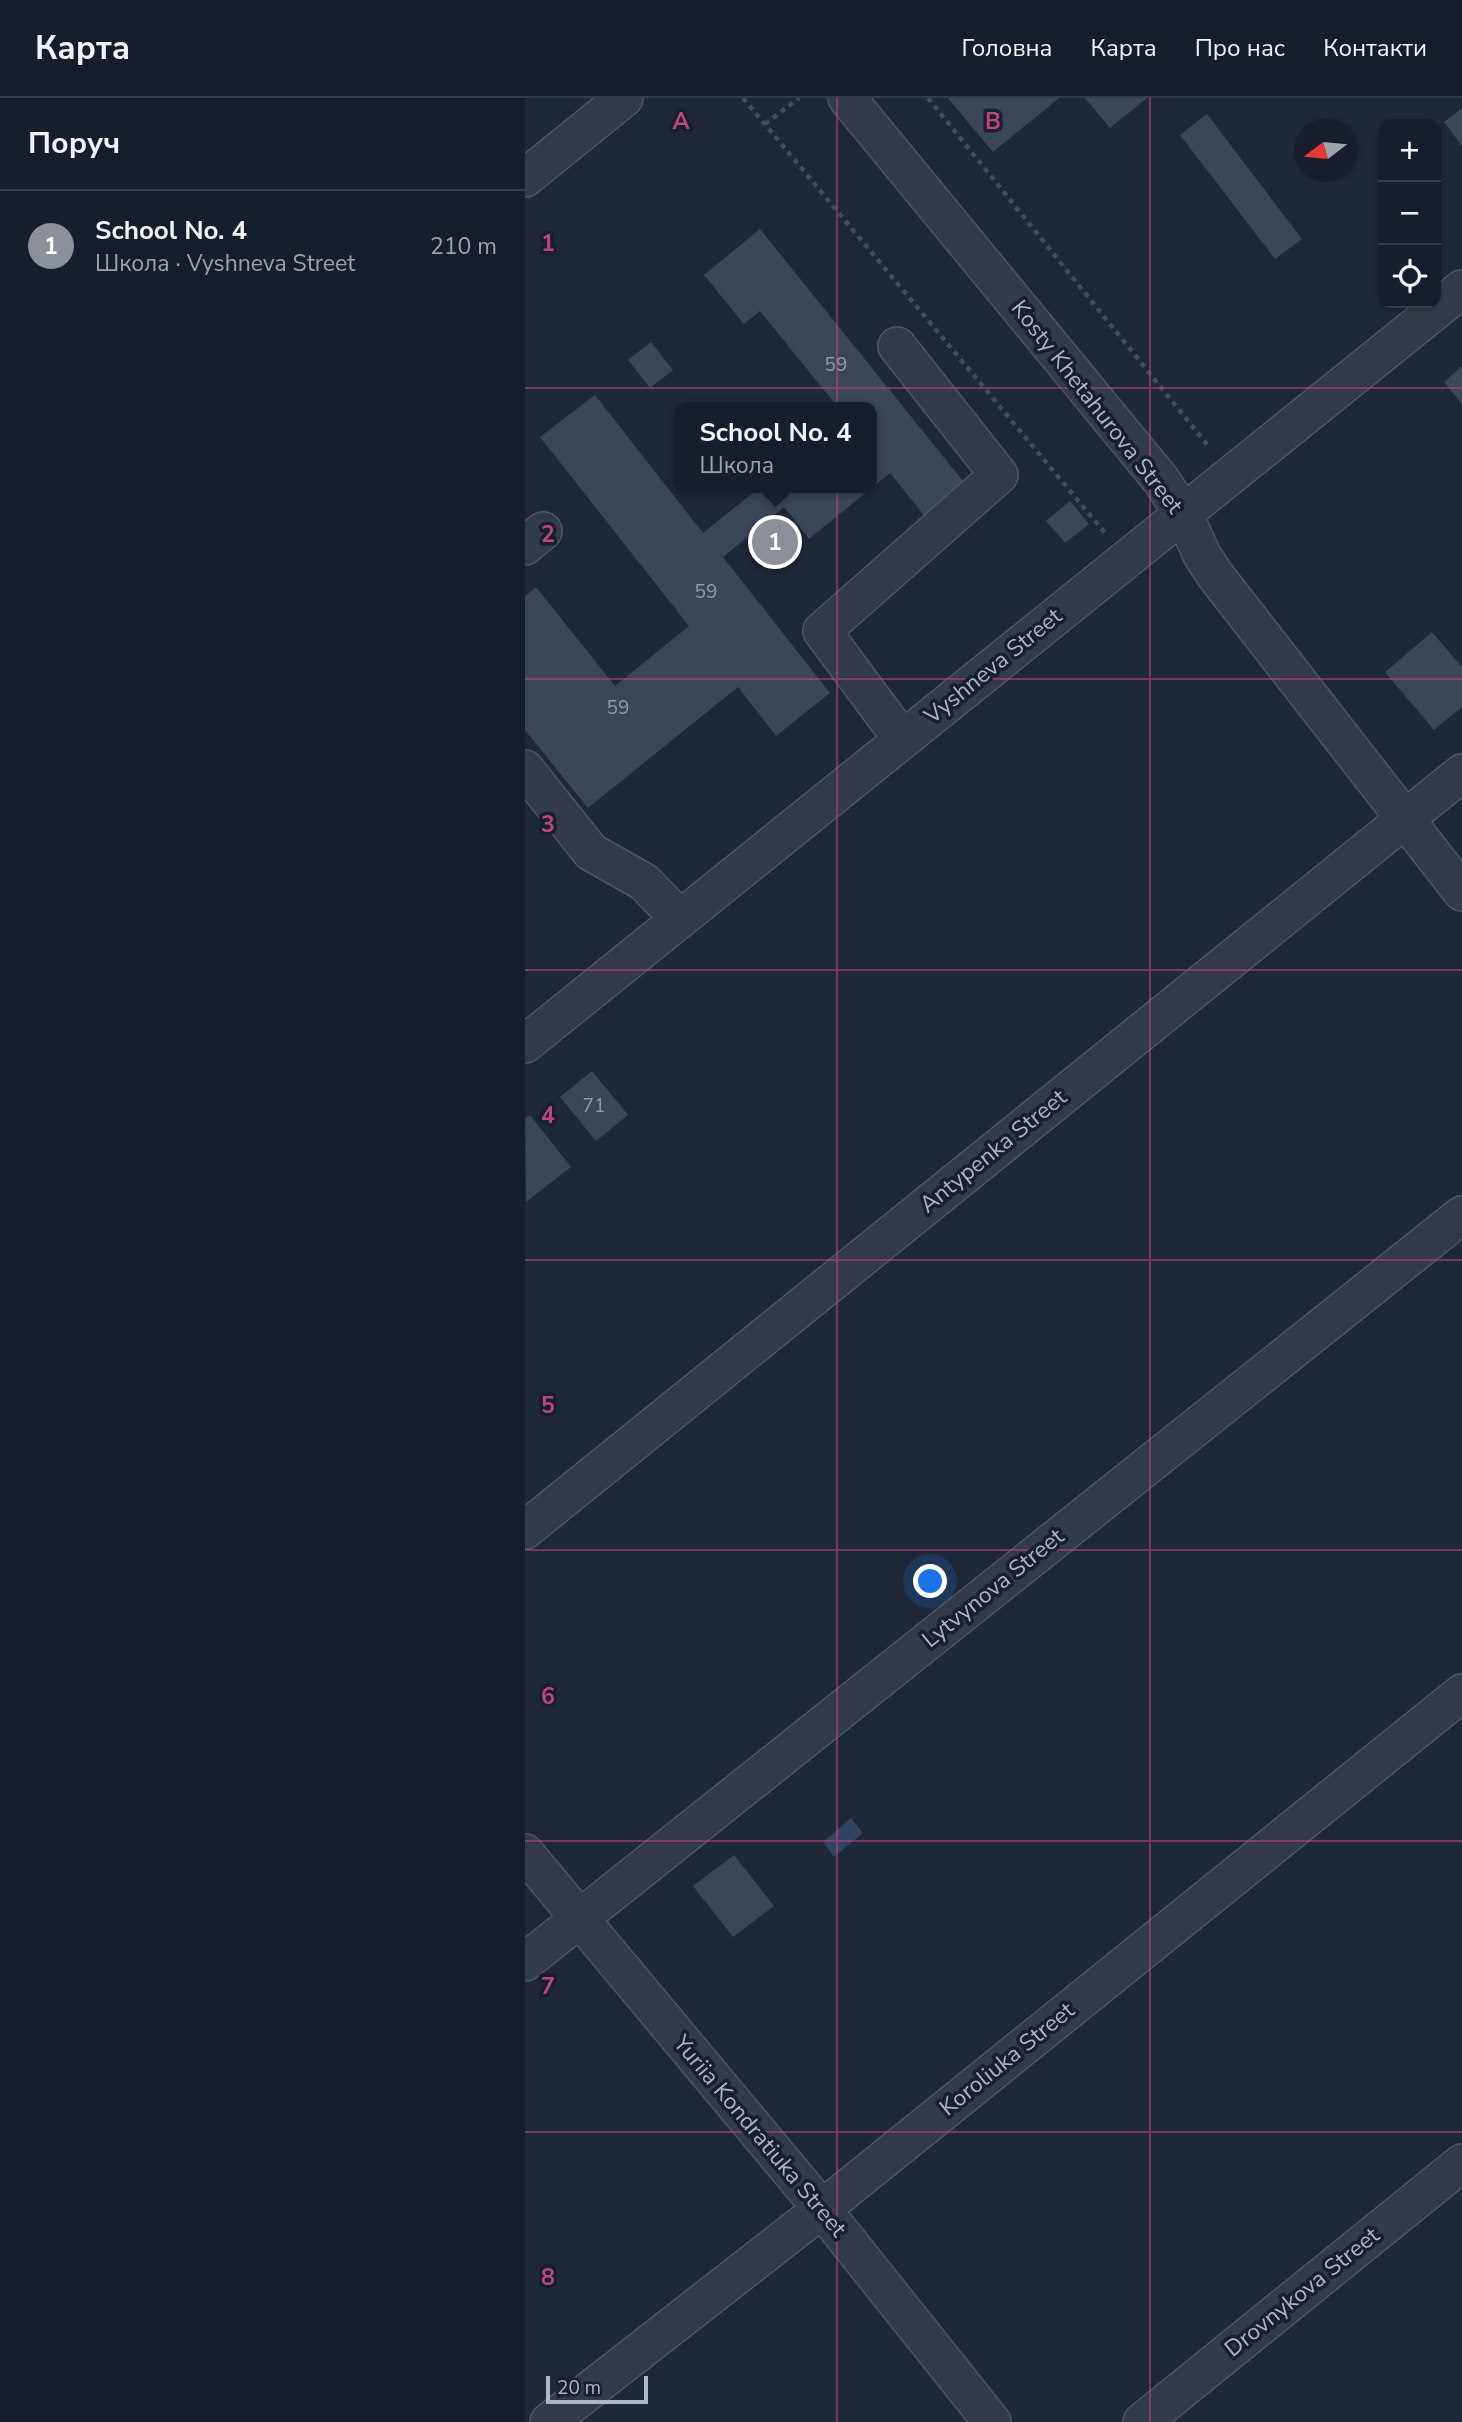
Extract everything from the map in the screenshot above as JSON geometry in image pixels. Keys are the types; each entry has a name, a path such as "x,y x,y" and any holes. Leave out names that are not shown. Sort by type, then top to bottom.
{"street":[{"path":"525,178 624,98"},
{"name":"Kosty Khetahurova Street","path":"847,98 1152,469 1182,513 1215,575 1403,820 1462,892"},
{"name":"Vyshneva Street","path":"525,1044 1462,289"},
{"path":"897,346 999,475 822,631 902,739"},
{"path":"525,769 591,852 644,882 680,919"},
{"name":"Antypenka Street","path":"525,1530 1462,773"},
{"name":"Lytvynova Street","path":"525,1962 1462,1215"},
{"name":"Koroliuka Street","path":"549,2422 822,2209 1462,1693"},
{"name":"Yuriia Kondratiuka Street","path":"525,1853 822,2209 992,2422"},
{"name":"Drovnykova Street","path":"1142,2422 1462,2163"}],"path":[{"path":"743,98 1101,527"},
{"path":"765,124 799,98"},
{"path":"928,98 1208,445 1223,481"}],"water":[{"path":"851,1818 863,1833 834,1857 823,1842"}],"building":[{"path":"948,98 1059,98 993,152"},
{"path":"1085,98 1147,98 1110,128"},
{"path":"1462,108 1462,146 1444,122"},
{"path":"1207,114 1302,239 1275,259 1180,135"},
{"path":"760,229 967,486 927,519 890,473 877,484 877,402 834,402 760,311 744,324 704,275"},
{"path":"651,342 673,370 650,388 628,360"},
{"path":"1462,366 1462,404 1444,382"},
{"path":"595,395 703,533 753,493 865,493 809,539 784,507 723,557 830,693 776,736 738,687 588,808 525,730 525,596 536,587 615,686 689,626 540,437"},
{"path":"1070,501 1089,524 1065,543 1046,521"},
{"path":"1432,632 1462,667 1462,707 1434,730 1385,672"},
{"path":"592,1071 628,1115 596,1141 560,1097"},
{"path":"530,1115 571,1167 526,1202 525,1119"},
{"path":"734,1855 774,1906 733,1937 693,1886"}],"place":[{"name":"School No. 4","path":"775,542"}]}
